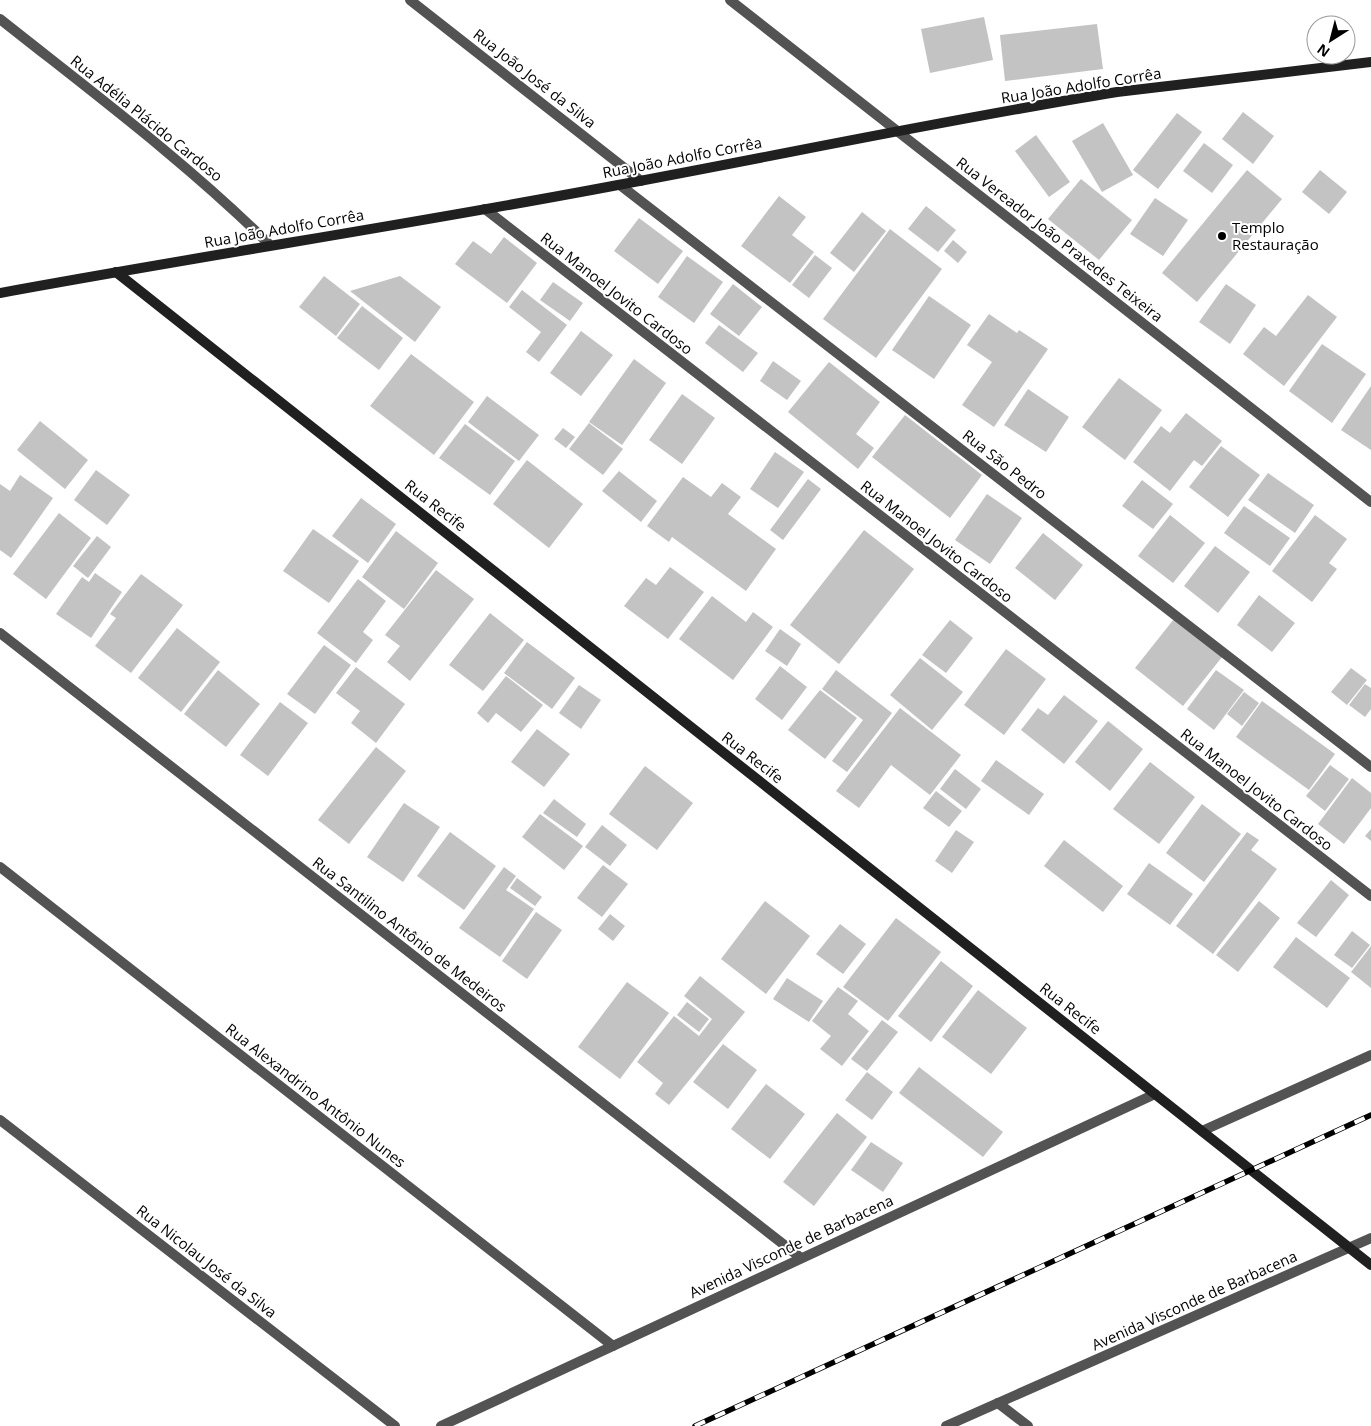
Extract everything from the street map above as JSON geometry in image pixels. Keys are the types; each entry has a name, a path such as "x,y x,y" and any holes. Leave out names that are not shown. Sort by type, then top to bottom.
{"street":[{"name":"Rua João José da Silva","path":"410,0 642,181"},
{"name":"Rua Vereador João Praxedes Teixeira","path":"730,0 1371,502"},
{"name":"Rua Adélia Plácido Cardoso","path":"0,19 173,157 233,208 270,245"},
{"name":"Rua João Adolfo Corrêa","path":"0,293 620,185 897,131 1117,92 1371,62"},
{"name":"Rua São Pedro","path":"620,185 1371,767"},
{"name":"Rua Manoel Jovito Cardoso","path":"485,209 1371,896"},
{"name":"Rua Recife","path":"116,272 1371,1266"},
{"name":"Rua Santilino Antônio de Medeiros","path":"0,632 801,1258"},
{"name":"Rua Alexandrino Antônio Nunes","path":"0,867 613,1346"},
{"path":"1202,1132 1371,1055"},
{"name":"Avenida Visconde de Barbacena","path":"441,1426 1154,1094"},
{"name":"Rua Nicolau José da Silva","path":"0,1120 395,1426"},
{"name":"Avenida Visconde de Barbacena","path":"946,1426 1371,1238"},
{"path":"998,1403 1028,1426"}],"building":[{"path":"984,17 993,60 930,73 921,29"},
{"path":"1097,24 1103,69 1005,81 1000,35"},
{"path":"1243,112 1274,136 1253,164 1222,139"},
{"path":"1177,113 1202,132 1158,189 1133,170"},
{"path":"1103,123 1133,175 1102,192 1072,141"},
{"path":"1036,135 1070,182 1049,197 1015,151"},
{"path":"1204,143 1233,165 1212,193 1183,171"},
{"name":"Templo Restauração","path":"1247,170 1282,199 1197,302 1162,273"},
{"path":"1320,170 1347,192 1329,214 1302,192"},
{"path":"1081,179 1132,220 1099,260 1048,219"},
{"path":"779,196 806,217 792,235 814,252 790,283 741,246"},
{"path":"1155,198 1188,220 1163,256 1130,234"},
{"path":"926,206 956,230 938,252 908,229"},
{"path":"862,212 886,231 854,272 830,253"},
{"path":"639,218 683,251 658,284 614,251"},
{"path":"890,229 942,269 876,358 823,319"},
{"path":"504,237 537,263 507,303 455,264 473,241 491,254"},
{"path":"953,240 967,252 958,263 944,251"},
{"path":"815,255 832,268 809,298 792,285"},
{"path":"687,256 723,282 694,323 658,297"},
{"path":"324,276 360,304 336,336 299,307"},
{"path":"400,276 441,307 415,342 350,291"},
{"path":"553,282 583,303 570,321 540,300"},
{"path":"733,284 762,307 739,336 710,314"},
{"path":"1226,284 1256,305 1230,344 1199,322"},
{"path":"522,290 567,325 539,362 526,352 541,332 509,307"},
{"path":"1308,295 1337,317 1284,386 1243,354 1264,327 1276,336"},
{"path":"929,296 971,325 934,379 892,350"},
{"path":"362,306 403,338 379,370 337,338"},
{"path":"989,314 1017,333 1019,330 1048,349 994,427 962,405 992,362 967,345"},
{"path":"719,325 758,353 743,372 705,343"},
{"path":"581,331 613,355 581,396 550,373"},
{"path":"1322,344 1366,374 1332,423 1289,391"},
{"path":"411,354 474,402 434,455 370,406"},
{"path":"634,359 666,383 622,445 589,422"},
{"path":"773,361 801,381 787,400 760,381"},
{"path":"829,362 880,402 856,434 874,448 858,469 788,412"},
{"path":"1119,378 1162,410 1125,460 1082,427"},
{"path":"1371,386 1371,450 1341,430"},
{"path":"1028,389 1069,417 1046,452 1004,425"},
{"path":"682,394 715,418 682,464 649,440"},
{"path":"487,396 539,435 519,461 468,422"},
{"path":"1186,413 1222,441 1202,466 1194,460 1170,491 1133,462 1161,426 1170,433"},
{"path":"905,415 982,475 950,518 872,457"},
{"path":"40,421 88,460 65,489 17,450"},
{"path":"589,423 623,449 603,475 569,449"},
{"path":"465,424 515,461 490,495 439,458"},
{"path":"563,428 575,437 566,448 554,439"},
{"path":"1221,446 1260,475 1228,517 1189,487"},
{"path":"775,452 804,472 778,508 750,489"},
{"path":"527,460 583,504 549,548 493,504"},
{"path":"96,470 130,495 107,525 74,500"},
{"path":"619,471 657,501 641,522 602,491"},
{"path":"1268,473 1314,505 1295,533 1248,500"},
{"path":"20,475 53,498 11,558 0,550 0,484 10,491"},
{"path":"683,477 711,497 722,483 741,497 728,514 776,549 746,591 672,537 669,542 647,526"},
{"path":"808,479 821,489 783,540 770,530"},
{"path":"1142,480 1173,504 1153,529 1122,506"},
{"path":"987,494 1022,518 990,564 955,540"},
{"path":"361,498 396,524 368,563 332,536"},
{"path":"1244,506 1290,538 1270,566 1224,533"},
{"path":"59,513 91,538 46,599 13,574"},
{"path":"1170,515 1205,543 1173,583 1138,556"},
{"path":"1315,515 1347,539 1329,563 1337,569 1312,602 1272,571"},
{"path":"313,529 359,561 329,603 283,571"},
{"path":"864,530 914,569 839,664 790,625"},
{"path":"396,531 438,563 404,609 362,577"},
{"path":"1043,533 1083,565 1055,600 1015,568"},
{"path":"97,536 111,547 88,578 73,566"},
{"path":"1215,546 1250,572 1218,613 1184,586"},
{"path":"670,567 704,592 668,639 624,606 646,578 656,585"},
{"path":"436,570 474,599 410,681 387,662 400,646 385,635"},
{"path":"95,573 122,592 91,638 56,614 82,577 89,582"},
{"path":"141,574 183,605 131,673 95,646 116,618 110,614"},
{"path":"358,579 386,601 363,632 373,640 356,663 317,633"},
{"path":"1259,595 1295,623 1272,652 1237,625"},
{"path":"712,596 746,622 753,612 773,627 733,680 679,639"},
{"path":"490,613 524,640 483,691 449,665"},
{"path":"1174,619 1222,657 1183,706 1135,668"},
{"path":"950,620 973,638 946,673 922,655"},
{"path":"177,628 220,662 181,712 138,678"},
{"path":"780,629 801,644 787,666 765,651"},
{"path":"527,642 575,678 552,709 504,673"},
{"path":"324,645 351,665 315,714 287,694"},
{"path":"1006,649 1046,679 1004,735 964,705"},
{"path":"920,658 963,692 932,730 890,695"},
{"path":"780,666 807,687 782,720 755,699"},
{"path":"356,667 405,704 376,743 351,723 360,711 336,693"},
{"path":"1351,668 1367,680 1347,705 1331,692"},
{"path":"218,670 260,704 226,747 184,714"},
{"path":"836,670 892,713 847,772 832,761 863,720 822,689"},
{"path":"1216,670 1244,690 1214,730 1187,709"},
{"path":"506,676 543,705 521,732 496,713 488,723 477,713"},
{"path":"1365,684 1371,688 1371,709 1365,717 1349,705"},
{"path":"579,685 601,700 581,729 559,713"},
{"path":"820,690 857,718 825,759 788,730"},
{"path":"1244,692 1259,703 1242,726 1227,714"},
{"path":"1064,695 1098,721 1064,764 1021,730 1038,708 1048,715"},
{"path":"1262,701 1335,754 1309,790 1236,737"},
{"path":"280,702 308,723 268,776 240,755"},
{"path":"900,708 961,755 930,795 891,765 859,808 836,791"},
{"path":"1108,721 1143,749 1110,791 1075,762"},
{"path":"537,729 570,754 544,787 511,762"},
{"path":"376,747 406,771 349,844 318,820"},
{"path":"996,760 1044,794 1029,815 981,781"},
{"path":"1150,762 1195,797 1159,844 1113,809"},
{"path":"1330,765 1349,779 1325,811 1306,796"},
{"path":"645,766 693,803 657,850 609,814"},
{"path":"955,769 981,789 966,809 940,789"},
{"path":"1352,778 1371,793 1371,808 1344,844 1318,824"},
{"path":"936,791 962,811 949,827 923,808"},
{"path":"554,799 586,824 577,837 543,813"},
{"path":"404,803 440,827 403,882 367,857"},
{"path":"1202,804 1241,834 1204,882 1166,853"},
{"path":"540,814 583,846 564,870 522,837"},
{"path":"602,825 627,845 610,866 585,847"},
{"path":"1371,829 1371,841 1365,836"},
{"path":"956,830 974,842 952,873 935,861"},
{"path":"450,832 496,866 464,910 417,876"},
{"path":"1247,832 1259,840 1251,850 1277,869 1213,954 1176,926"},
{"path":"1064,840 1123,886 1103,912 1044,866"},
{"path":"1149,863 1193,894 1170,925 1127,894"},
{"path":"603,865 628,884 602,917 577,898"},
{"path":"504,867 516,876 506,890 534,909 500,957 459,928"},
{"path":"517,878 542,897 535,906 510,888"},
{"path":"1331,880 1349,895 1316,937 1297,923"},
{"path":"765,901 810,936 766,994 721,959"},
{"path":"1259,901 1280,918 1238,972 1216,955"},
{"path":"536,912 562,930 527,979 502,961"},
{"path":"610,914 625,926 613,941 598,929"},
{"path":"896,918 941,952 888,1021 843,987"},
{"path":"840,924 866,944 843,974 816,954"},
{"path":"1352,931 1370,945 1352,968 1334,955"},
{"path":"1296,937 1350,978 1327,1008 1273,967"},
{"path":"1371,946 1371,988 1351,972"},
{"path":"941,961 973,986 931,1042 898,1016"},
{"path":"700,976 745,1012 669,1105 655,1094 663,1083 637,1062 674,1016 699,1036 712,1019 684,996"},
{"path":"787,978 823,1001 809,1022 773,999"},
{"path":"627,982 669,1013 620,1079 578,1047"},
{"path":"838,987 858,1001 848,1014 869,1031 842,1066 820,1049 831,1036 812,1021"},
{"path":"978,990 1027,1028 991,1074 942,1037"},
{"path":"687,1002 709,1019 699,1032 677,1015"},
{"path":"882,1020 898,1032 867,1071 851,1059"},
{"path":"723,1044 757,1070 728,1109 693,1082"},
{"path":"919,1067 1003,1132 983,1157 899,1093"},
{"path":"867,1072 893,1092 872,1120 845,1100"},
{"path":"766,1084 805,1114 770,1159 731,1129"},
{"path":"837,1113 867,1137 814,1206 783,1182"},
{"path":"871,1142 903,1163 883,1192 851,1170"}],"railway":[{"path":"695,1426 1371,1115"}],"place":[{"name":"Templo Restauração","path":"1222,236"}]}
